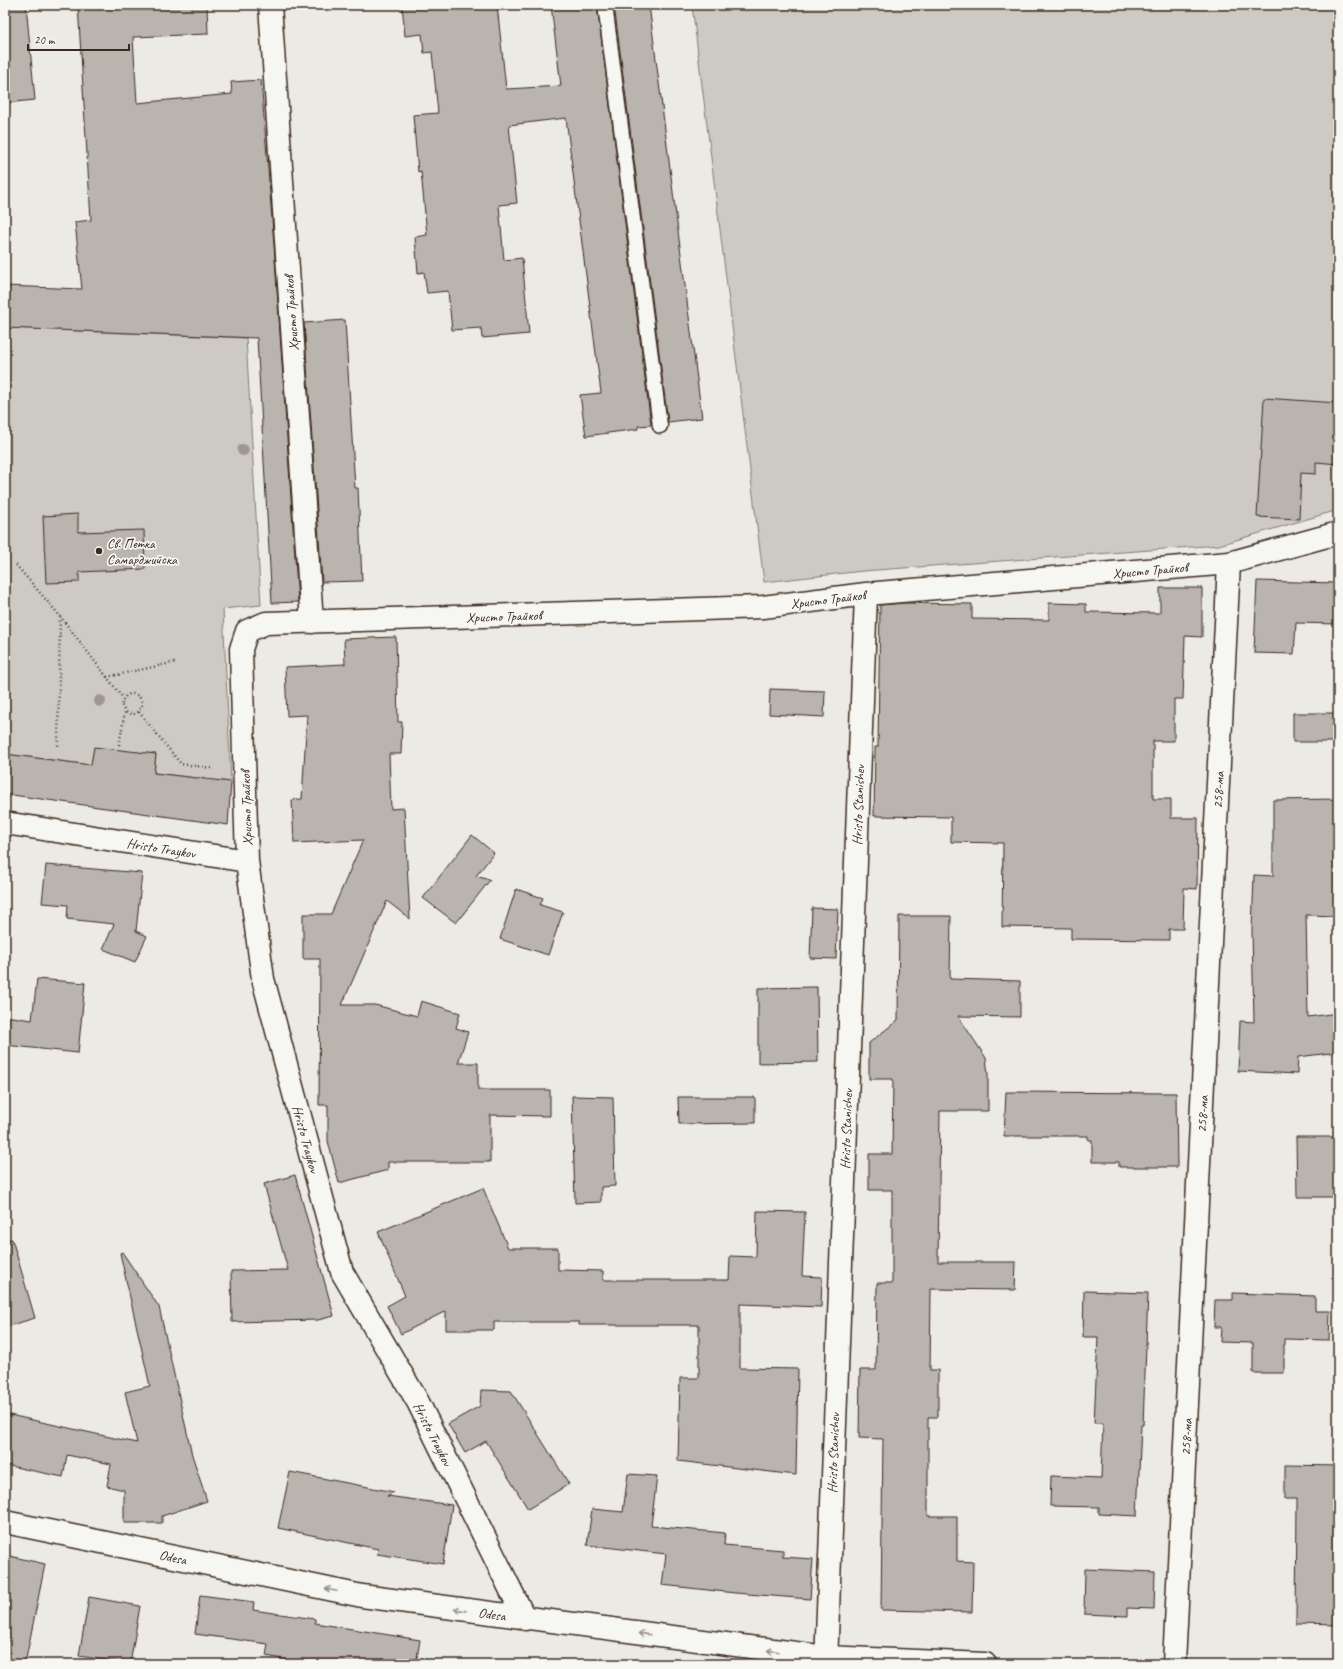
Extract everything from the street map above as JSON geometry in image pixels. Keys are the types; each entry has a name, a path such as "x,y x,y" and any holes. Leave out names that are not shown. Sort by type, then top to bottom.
{"street":[{"name":"Христо Трайков","path":"270,5 312,622"},
{"name":"Христо Трайков","path":"247,861 241,649 247,631 266,623 755,607 866,594 1229,563 1338,533"},
{"name":"258-ма","path":"1174,1664 1229,563"},
{"name":"Hristo Stanishev","path":"826,1661 866,594"},
{"name":"Hristo Traykov","path":"5,823 247,861 263,979 342,1272 418,1402 525,1619"},
{"name":"Odesa","path":"5,1522 362,1596 826,1661 984,1664"}],"lane":[{"path":"605,5 660,426"}],"path":[{"path":"16,565 60,616 123,698"},
{"path":"58,747 60,616"},
{"path":"107,677 176,662"},
{"path":"119,745 125,712 121,703 123,698 132,693 137,694 141,698 142,708 135,714 125,712"},
{"path":"139,712 181,764 211,768"}],"shaded area":[{"path":"692,5 1338,5 1338,510 1219,545 863,571 764,582"},
{"path":"5,328 246,338 261,605 223,609 231,782 154,773 156,754 94,748 91,765 5,754"}],"building":[{"path":"5,5 26,5 35,100 5,103"},
{"path":"78,5 207,5 208,34 133,37 137,103 232,94 231,82 261,80 274,244 298,602 272,603 257,338 5,328 5,286 82,289 75,222 91,220"},
{"path":"402,5 497,5 506,89 561,86 551,5 597,5 651,425 638,426 638,429 586,436 580,395 601,393 566,118 509,125 517,203 499,205 504,260 522,258 529,334 482,338 481,328 452,330 448,291 427,293 424,272 418,273 415,237 427,235 421,171 418,172 413,115 438,113 432,52 424,53 422,34 405,36"},
{"path":"614,5 649,5 702,418 668,422"},
{"path":"345,320 355,488 358,488 362,581 322,582 304,323"},
{"path":"1264,398 1338,403 1338,464 1316,462 1316,474 1301,473 1299,519 1257,517"},
{"name":"Св. Петка Самарджийска","path":"78,514 78,532 144,530 145,569 79,572 79,582 46,583 43,516"},
{"path":"1257,581 1338,583 1338,624 1296,623 1294,654 1254,653"},
{"path":"1160,588 1202,588 1202,637 1185,636 1183,699 1174,699 1174,741 1153,741 1153,799 1171,799 1171,818 1198,818 1197,889 1184,888 1183,929 1169,929 1169,940 1071,939 1071,928 1002,927 1003,843 951,842 951,817 874,816 875,747 878,747 880,605 905,603 972,604 972,619 1049,620 1049,603 1086,604 1086,612 1160,613"},
{"path":"396,637 398,722 402,722 401,754 389,754 391,809 404,808 410,919 387,901 342,1005 375,1005 417,1016 421,1001 460,1013 456,1028 468,1032 458,1063 478,1063 478,1090 550,1090 550,1116 490,1115 490,1162 388,1162 388,1170 339,1183 328,1141 328,1105 319,1105 320,959 303,959 303,914 331,914 363,840 294,843 292,800 302,799 307,715 287,716 285,667 345,664 344,639"},
{"path":"770,689 825,691 824,717 769,714"},
{"path":"1293,713 1338,713 1338,742 1293,742"},
{"path":"94,747 156,754 154,773 231,782 228,825 5,794 5,754 91,765"},
{"path":"1338,799 1338,916 1306,915 1308,1017 1338,1013 1338,1052 1298,1057 1297,1074 1238,1071 1240,1021 1254,1022 1252,930 1254,875 1273,876 1273,800"},
{"path":"472,835 494,853 476,876 490,880 456,923 423,898"},
{"path":"46,865 142,873 136,931 147,936 135,962 103,949 114,924 67,919 68,905 42,903"},
{"path":"516,889 543,898 540,905 563,912 548,955 500,939"},
{"path":"812,908 838,909 836,959 810,958"},
{"path":"899,916 951,916 950,979 1020,981 1020,1017 958,1016 986,1058 988,1074 988,1111 940,1111 938,1262 1016,1262 1015,1290 931,1289 930,1370 938,1370 938,1417 928,1417 928,1516 957,1516 957,1561 973,1562 972,1612 881,1610 883,1439 859,1438 860,1370 876,1370 877,1283 892,1283 892,1190 869,1190 869,1154 892,1154 893,1079 869,1079 869,1043 898,1020"},
{"path":"37,979 85,983 78,1053 5,1045 5,1016 32,1020"},
{"path":"817,987 818,1062 758,1063 758,988"},
{"path":"1006,1092 1176,1093 1177,1167 1119,1167 1119,1162 1092,1162 1092,1140 1088,1140 1088,1136 1004,1136"},
{"path":"572,1096 613,1097 615,1186 601,1187 601,1202 575,1203"},
{"path":"678,1097 755,1097 755,1123 679,1124"},
{"path":"1296,1137 1338,1137 1338,1197 1297,1197"},
{"path":"295,1175 334,1316 318,1320 232,1322 231,1271 288,1270 264,1184"},
{"path":"483,1188 508,1248 558,1248 558,1270 603,1271 603,1280 729,1280 730,1256 756,1257 757,1211 805,1212 802,1276 822,1277 821,1307 740,1304 740,1368 798,1369 796,1475 678,1461 680,1378 699,1378 699,1325 579,1325 579,1322 494,1322 494,1330 446,1330 446,1311 401,1334 387,1306 405,1296 378,1232"},
{"path":"12,1239 35,1318 5,1327 5,1240"},
{"path":"122,1252 159,1307 192,1455 207,1501 162,1516 162,1523 124,1523 124,1490 107,1486 111,1464 67,1455 63,1477 5,1465 5,1414 137,1443 125,1392 150,1386 120,1253"},
{"path":"1084,1291 1148,1293 1143,1425 1141,1425 1137,1516 1099,1514 1099,1507 1050,1506 1051,1476 1101,1478 1103,1423 1094,1423 1098,1337 1083,1337"},
{"path":"1233,1293 1315,1296 1315,1311 1330,1311 1329,1340 1284,1339 1284,1373 1253,1373 1253,1343 1220,1342 1221,1327 1214,1327 1215,1300 1233,1300"},
{"path":"481,1390 511,1391 569,1484 528,1509 486,1441 465,1453 448,1424 480,1406"},
{"path":"1285,1465 1338,1466 1338,1625 1296,1624 1297,1499 1285,1499"},
{"path":"290,1472 394,1492 387,1496 452,1505 443,1564 377,1554 378,1549 278,1528"},
{"path":"628,1474 657,1476 651,1526 725,1533 724,1545 783,1550 783,1557 813,1559 810,1599 662,1585 666,1554 587,1545 592,1509 623,1512"},
{"path":"5,1555 45,1564 25,1664 5,1664"},
{"path":"1085,1569 1155,1572 1154,1609 1127,1608 1127,1616 1084,1614"},
{"path":"200,1595 254,1602 253,1610 315,1619 315,1623 420,1640 416,1664 311,1664 266,1656 268,1644 195,1634"},
{"path":"89,1597 140,1606 130,1664 79,1656"}],"place":[{"name":"Св. Петка Самарджийска","path":"99,551"}]}
